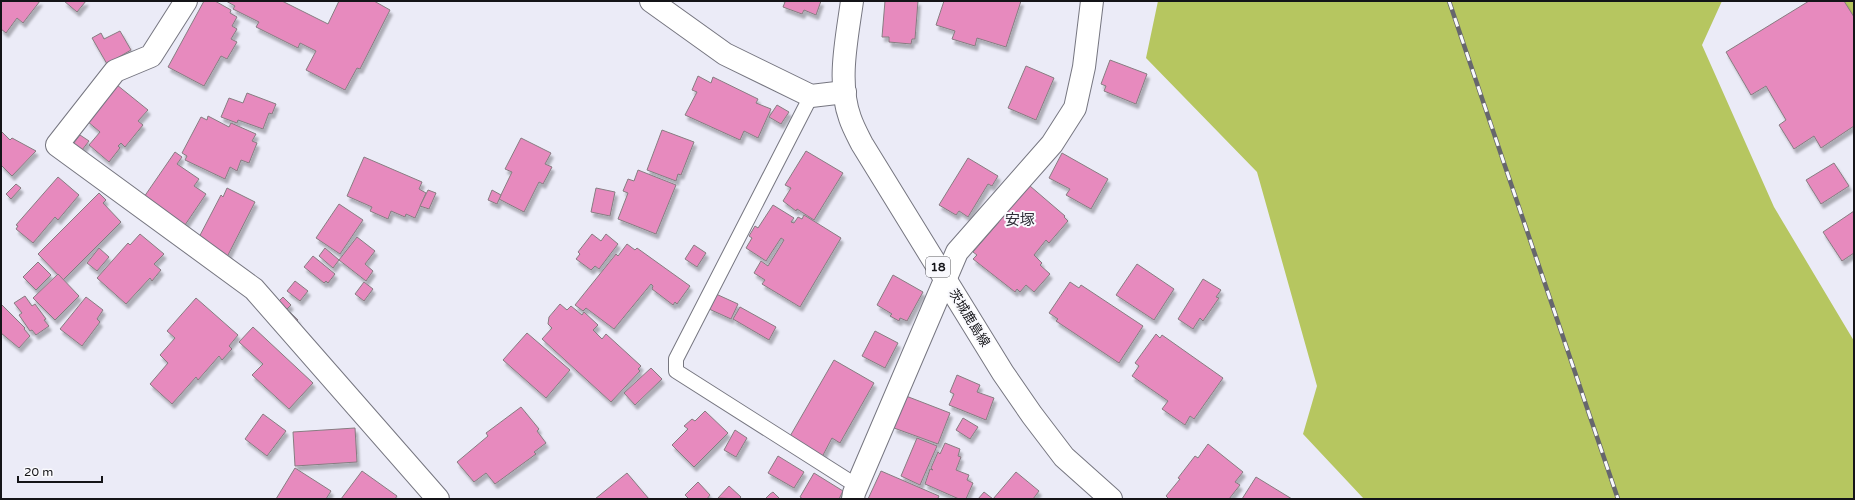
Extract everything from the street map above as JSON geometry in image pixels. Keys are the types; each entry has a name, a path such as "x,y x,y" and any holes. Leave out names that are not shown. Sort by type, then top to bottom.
{"street":[{"path":"186,1 151,56 115,71 57,145 254,288 438,499"},
{"path":"651,1 725,54 811,96 845,92"},
{"name":"茨城鹿島線","path":"852,1 844,71 845,92 849,118 862,144 1003,373 1064,457 1111,499"},
{"path":"855,492 957,252 1052,144 1075,108 1084,67 1092,1"}],"lane":[{"path":"811,96 676,359 676,371 855,492"}],"green space":[{"path":"1158,1 1722,1 1702,45 1774,207 1854,341 1854,499 1364,499 1303,434 1317,386 1257,172 1146,58"},
{"path":"1836,1 1854,1 1854,22"}],"building":[{"path":"1,1 40,1 23,23 17,18 6,33 1,29"},
{"path":"64,1 86,1 77,12"},
{"path":"204,1 215,1 231,10 230,13 237,17 232,26 237,29 231,39 237,42 227,59 221,56 204,86 168,67"},
{"path":"226,1 282,1 328,24 339,1 374,1 390,10 360,69 357,68 345,90 306,70 316,51 300,43 298,48 256,27 259,22 233,9 235,6"},
{"path":"781,1 821,1 816,15 804,10 802,14 783,7 785,2"},
{"path":"885,1 918,1 915,39 912,39 911,44 889,42 889,37 882,37"},
{"path":"944,1 1021,1 1006,47 977,38 975,46 952,39 955,31 936,25"},
{"path":"1809,1 1844,1 1854,17 1854,126 1821,148 1814,136 1794,149 1779,125 1786,120 1766,86 1751,95 1726,52"},
{"path":"120,31 131,50 107,64 92,38 101,33 104,39"},
{"path":"1110,60 1147,74 1136,104 1104,91 1106,86 1101,84"},
{"path":"1026,66 1054,78 1036,120 1008,108"},
{"path":"698,76 711,83 713,77 758,99 756,103 771,109 758,138 744,131 740,140 685,115 697,92 692,90"},
{"path":"117,85 148,110 138,121 143,125 125,147 121,143 118,146 120,148 109,162 89,145 100,132 87,121"},
{"path":"247,93 276,104 272,114 269,113 263,129 238,120 237,123 221,117 229,98 243,103"},
{"path":"777,105 789,112 781,124 769,117"},
{"path":"208,116 229,127 231,123 256,134 252,141 257,143 249,163 241,160 237,171 230,167 225,179 185,160 187,156 182,153 201,117 207,120"},
{"path":"662,130 694,142 681,175 678,174 676,181 647,170"},
{"path":"1,131 10,140 12,138 36,151 12,176 1,165"},
{"path":"80,135 89,141 82,150 73,144"},
{"path":"521,138 551,153 545,164 552,167 543,184 539,182 524,212 499,199 512,172 505,169"},
{"path":"806,151 843,173 814,220 797,209 796,211 783,201 791,188 785,185"},
{"path":"175,152 182,157 177,164 199,179 194,186 206,194 185,225 144,197"},
{"path":"1062,153 1108,179 1091,209 1066,195 1070,189 1049,178"},
{"path":"364,157 422,182 419,189 426,193 415,218 406,214 405,217 391,211 388,219 370,211 372,207 347,196"},
{"path":"968,158 998,176 992,186 988,184 968,217 959,211 956,215 939,205"},
{"path":"1834,163 1849,186 1821,204 1806,180"},
{"path":"638,170 676,185 656,234 618,219 628,193 623,191 628,179 634,181"},
{"path":"58,177 79,195 58,220 55,217 33,243 16,229 18,226 16,225"},
{"path":"16,184 21,188 11,199 6,194"},
{"path":"1030,186 1065,216 1064,217 1068,221 1049,243 1046,240 1034,255 1042,263 1040,265 1050,274 1034,292 1026,285 1020,292 1017,289 1015,292 973,259 977,255 973,252 999,222 996,220"},
{"path":"227,188 255,202 227,257 197,241 221,195 223,197"},
{"path":"596,188 615,192 610,216 591,212"},
{"path":"428,190 436,193 429,209 420,206"},
{"path":"492,190 501,195 497,204 488,200"},
{"path":"99,193 106,200 103,203 121,222 63,280 38,254"},
{"path":"339,204 363,220 340,254 316,238"},
{"path":"773,205 794,218 791,222 794,223 798,217 802,219 804,215 841,238 800,307 762,284 765,280 754,273 761,261 768,266 784,240 781,238 766,261 746,248 752,238 749,236 755,226 758,228"},
{"path":"1854,211 1854,253 1842,261 1823,232"},
{"path":"140,234 164,254 154,264 161,270 152,281 150,278 126,304 97,278 128,243 130,245"},
{"path":"592,234 601,241 606,234 618,244 599,269 595,266 591,270 576,259 580,254 578,252"},
{"path":"357,237 375,251 365,264 373,271 366,281 339,260"},
{"path":"627,244 635,250 637,248 690,286 677,304 675,302 673,305 652,289 653,286 651,284 614,329 586,308 583,311 575,305 616,254 618,256"},
{"path":"694,245 706,253 697,267 685,259"},
{"path":"99,248 109,257 97,271 87,263"},
{"path":"325,248 339,260 333,268 319,256"},
{"path":"313,256 335,274 328,283 326,281 324,283 304,267"},
{"path":"38,262 51,275 36,290 23,277"},
{"path":"1137,264 1174,289 1154,320 1116,295"},
{"path":"58,274 79,296 55,320 33,298"},
{"path":"893,275 923,292 907,321 900,318 899,321 890,316 892,314 877,305"},
{"path":"1203,279 1221,290 1216,297 1219,298 1203,321 1200,318 1193,329 1178,319"},
{"path":"295,281 308,291 300,301 287,291"},
{"path":"364,282 373,289 364,301 355,294"},
{"path":"1070,282 1079,288 1081,285 1143,326 1119,363 1056,321 1058,319 1049,313"},
{"path":"716,294 738,304 731,319 709,309"},
{"path":"25,296 32,306 35,304 46,319 44,320 49,326 36,335 32,330 30,331 19,315 22,313 14,303"},
{"path":"86,297 103,310 97,319 100,322 82,346 60,329"},
{"path":"283,297 291,305 281,315 273,307"},
{"path":"196,298 238,335 229,346 232,349 222,360 219,356 198,380 196,377 172,404 150,384 168,363 160,355 175,338 167,331"},
{"path":"1,304 25,328 24,329 30,336 19,348 1,333"},
{"path":"560,304 567,310 571,306 582,315 584,312 598,325 593,330 602,339 606,334 641,366 638,369 640,371 611,402 542,339 552,328 548,324 549,317"},
{"path":"740,307 776,327 769,340 733,319"},
{"path":"290,312 298,320 292,326 284,318"},
{"path":"253,327 313,383 289,409 252,375 263,364 239,342"},
{"path":"875,331 898,343 885,368 862,356"},
{"path":"527,333 570,370 546,398 503,360"},
{"path":"1156,334 1160,338 1162,335 1223,378 1194,419 1190,416 1185,425 1162,409 1168,401 1132,376 1139,366 1135,363"},
{"path":"834,360 874,383 840,443 832,438 822,457 789,438"},
{"path":"651,368 662,379 635,405 624,393"},
{"path":"957,375 980,385 977,392 994,398 986,420 949,405 954,394 950,392"},
{"path":"906,396 950,413 938,444 894,428"},
{"path":"521,407 539,429 537,431 546,443 534,452 536,454 495,484 486,473 474,482 457,462 488,436 486,433"},
{"path":"705,411 728,433 694,467 672,445 688,429 684,426 692,419 695,421"},
{"path":"263,414 286,431 267,456 245,439"},
{"path":"963,418 978,427 970,439 956,430"},
{"path":"355,428 357,462 295,466 293,432"},
{"path":"735,430 747,438 736,457 724,450"},
{"path":"917,438 937,446 920,485 901,476"},
{"path":"945,443 960,449 958,456 961,457 956,470 969,475 967,480 973,483 966,499 959,499 925,484 930,469 933,470 931,468 938,452 940,454"},
{"path":"1208,444 1243,472 1235,482 1240,485 1229,499 1169,499 1166,496 1180,479 1178,478 1195,456 1198,458"},
{"path":"778,456 804,472 794,488 768,473"},
{"path":"295,468 331,491 326,499 276,499"},
{"path":"362,471 397,496 395,499 341,499"},
{"path":"881,471 939,496 938,498 941,499 868,499"},
{"path":"1016,472 1039,491 1033,499 993,499"},
{"path":"627,473 649,499 595,499"},
{"path":"814,473 843,491 839,499 803,499 800,497"},
{"path":"1256,477 1292,499 1242,499"},
{"path":"698,482 710,495 707,499 689,499 685,495"},
{"path":"729,486 741,497 739,499 718,498"},
{"path":"773,492 780,499 765,499 770,494"},
{"path":"984,492 993,499 978,499"}],"railway":[{"path":"1449,1 1618,499"}],"district":[{"name":"安塚","path":"1020,220"}]}
